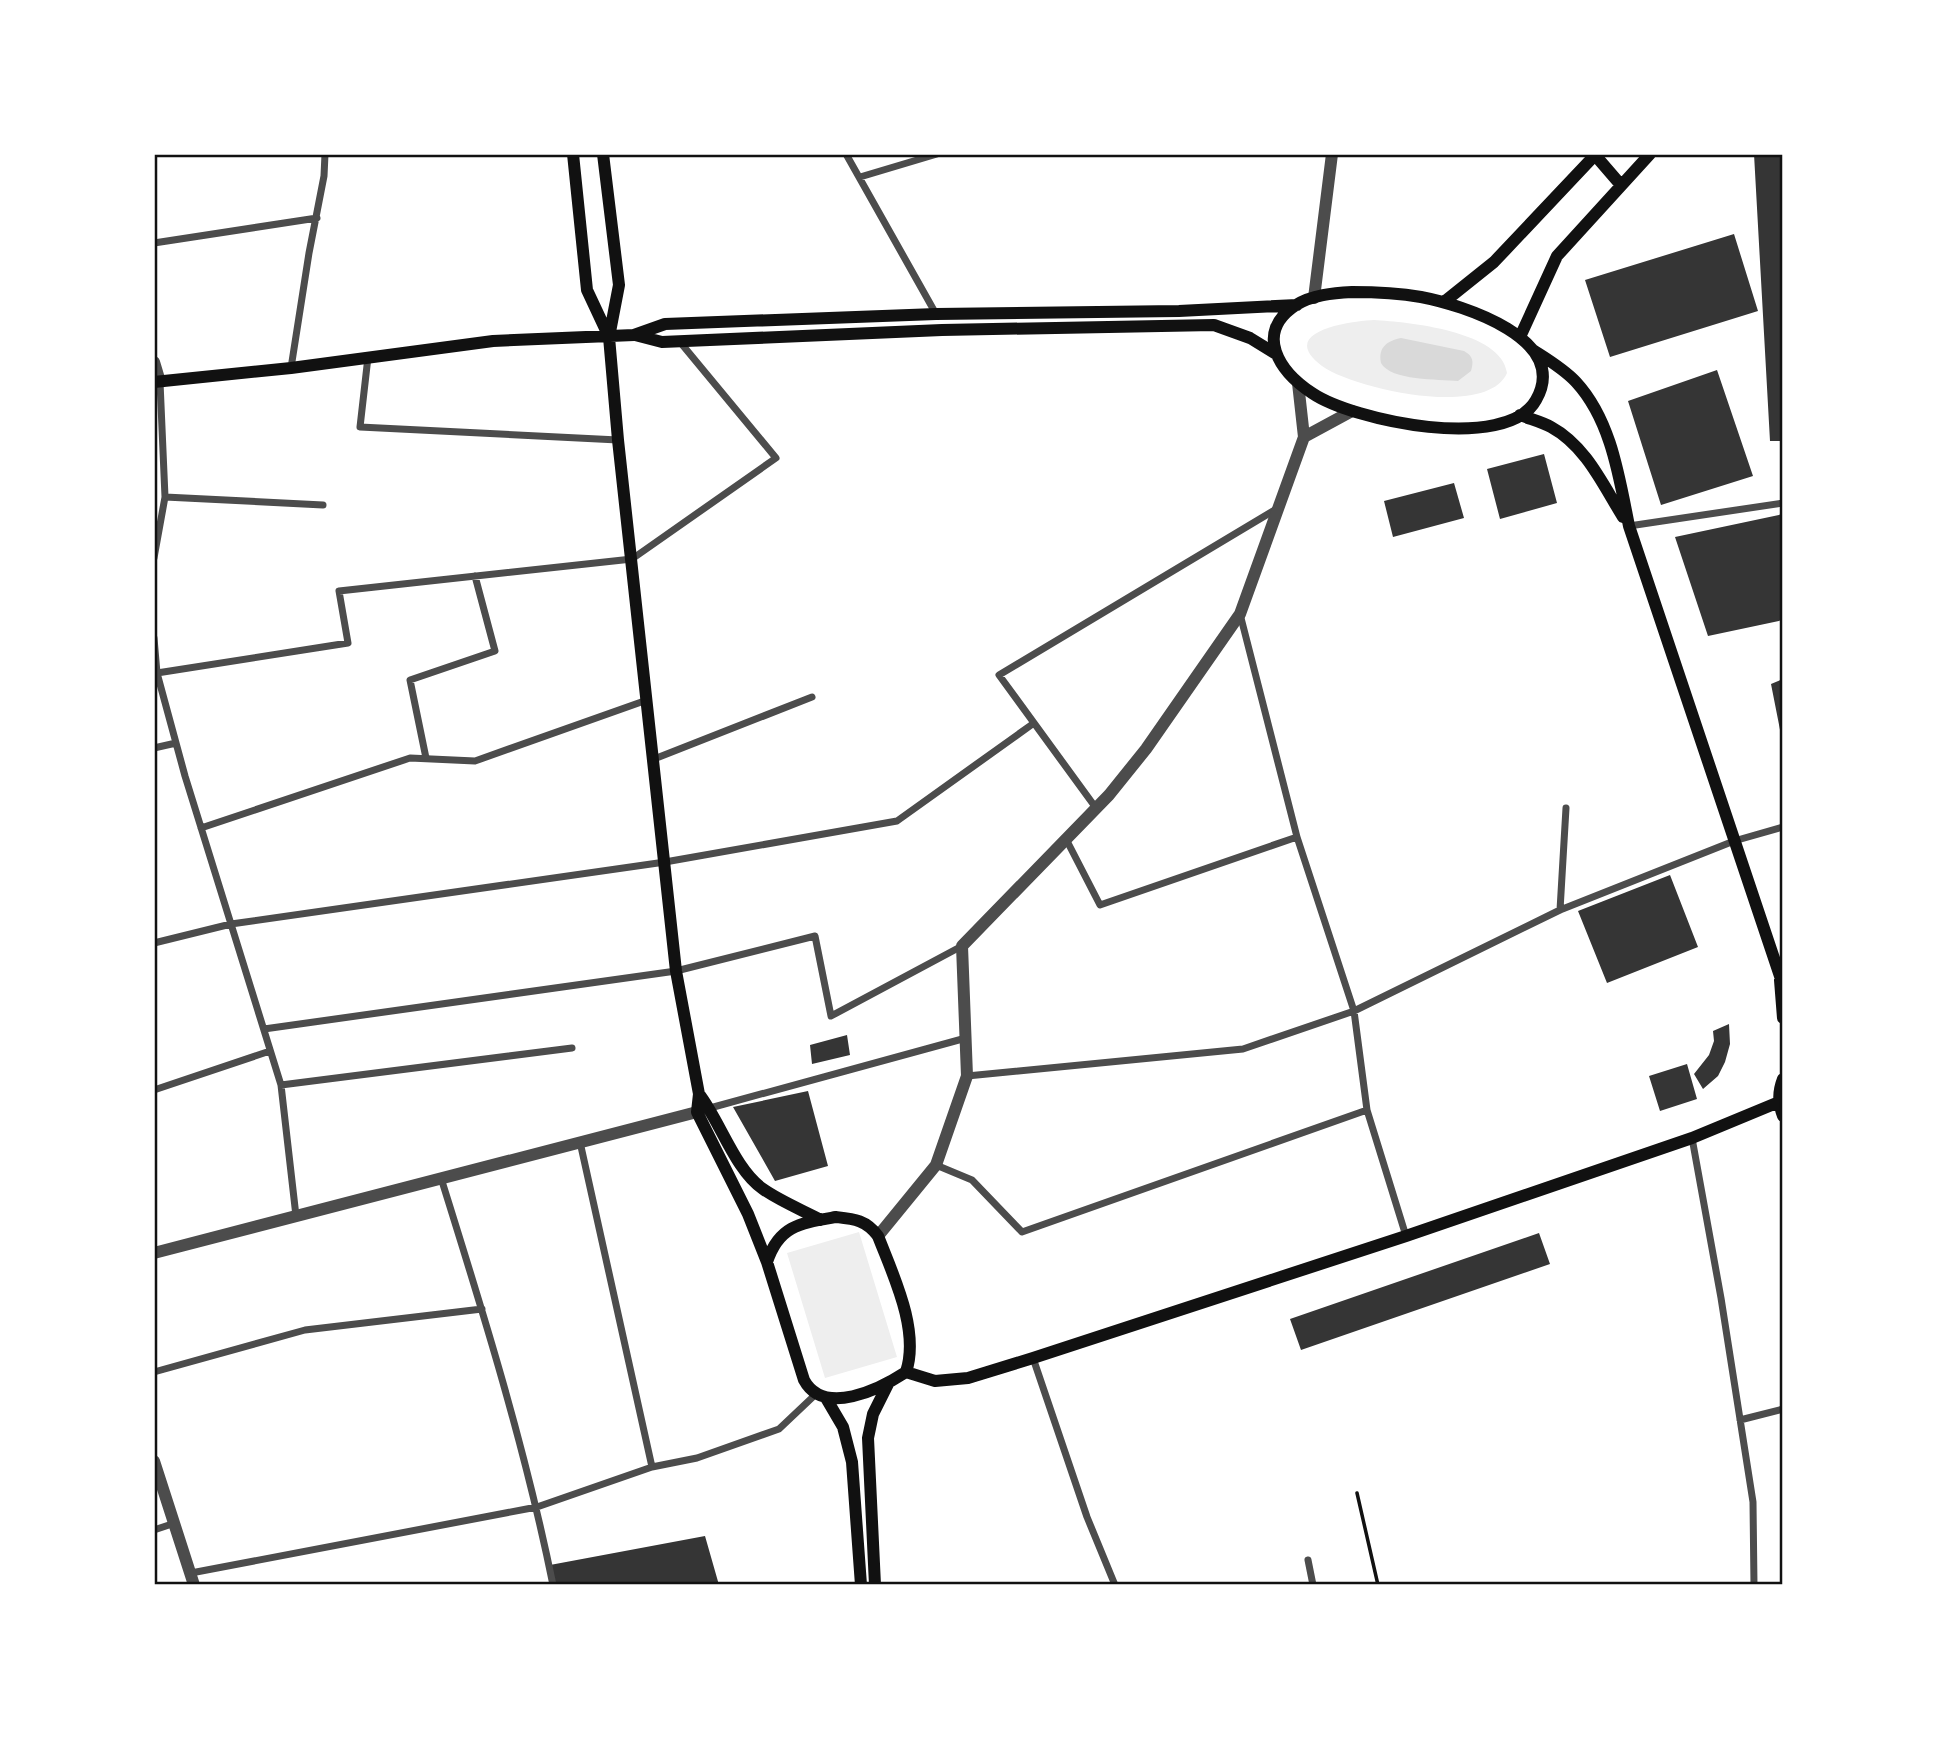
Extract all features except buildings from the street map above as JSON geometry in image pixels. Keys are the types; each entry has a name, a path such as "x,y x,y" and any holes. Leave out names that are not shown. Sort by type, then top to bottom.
{"main road":[{"path":"572,154 587,290 609,337"},
{"path":"603,154 619,285 609,337 618,440 676,971 699,1094 697,1112 748,1214 767,1262 804,1380 809,1388 821,1396 843,1427 852,1462 861,1585"},
{"path":"1520,337 1557,256 1650,154"},
{"path":"1444,302 1494,262 1595,155 1620,184"},
{"path":"1533,350 1542,366 1544,386 1535,404 1520,415 1485,426 1443,428 1397,423 1352,411 1315,395 1285,370 1276,354 1274,334 1282,316 1297,305 1314,298 1342,293 1374,292 1397,293 1444,302 1486,317 1520,337 1574,380 1592,401 1614,455 1629,526 1782,982 1783,1018"},
{"path":"157,382 291,368 493,341 634,335 665,324 936,314 1179,311 1297,305"},
{"path":"936,314 942,330"},
{"path":"634,335 662,342 942,330 1214,324 1250,338 1276,354"},
{"path":"1520,415 1551,426 1574,443 1591,464 1629,526"},
{"path":"1783,1079 1779,1089 1783,1116"},
{"path":"699,1094 710,1108 734,1155 761,1188 821,1220"},
{"path":"906,1372 935,1381 968,1378 1033,1358 1406,1236 1692,1138 1779,1102"},
{"path":"767,1262 773,1245 782,1235 795,1227 821,1220 836,1217 858,1220 869,1225 878,1236 908,1324 911,1346 906,1372 888,1384 845,1398 821,1396"},
{"path":"875,1585 868,1438 873,1414 888,1384"}],"street":[{"path":"291,368 324,176 325,154"},
{"path":"846,154 936,314"},
{"path":"860,177 937,154"},
{"path":"1314,298 1332,154"},
{"path":"154,243 317,218"},
{"path":"157,673 348,643 339,591 632,559 776,458 678,340"},
{"path":"368,357 360,427 618,440"},
{"path":"154,362 165,496 154,558"},
{"path":"264,1029 676,971 815,936 831,1016 962,946 1096,808 1146,749 1240,614 1304,437 1298,383"},
{"path":"1304,437 1352,411"},
{"path":"165,496 323,505"},
{"path":"1629,526 1783,503"},
{"path":"1096,808 999,675 1279,508"},
{"path":"426,758 410,681 495,651 475,576"},
{"path":"1240,614 1297,837 1354,1011 1367,1110 1406,1236"},
{"path":"154,638 157,673 176,743 281,1085 296,1216"},
{"path":"654,760 812,697"},
{"path":"201,828 410,758 475,761 648,699"},
{"path":"154,943 231,924 665,862 897,821 1034,723"},
{"path":"154,748 176,743"},
{"path":"1560,910 1566,808"},
{"path":"967,1076 1243,1049 1354,1011 1560,910 1734,841 1783,827"},
{"path":"1066,839 1100,905 1297,837"},
{"path":"878,1236 936,1164 967,1076 962,946"},
{"path":"710,1108 966,1038"},
{"path":"281,1085 572,1048"},
{"path":"154,1090 271,1051"},
{"path":"936,1164 972,1180 1023,1232 1367,1110"},
{"path":"154,1252 697,1112"},
{"path":"1692,1138 1721,1298 1753,1502 1754,1585"},
{"path":"580,1142 652,1467"},
{"path":"441,1178 482,1309 537,1507 553,1585"},
{"path":"154,1372 305,1331 482,1309"},
{"path":"1033,1358 1087,1517 1115,1585"},
{"path":"154,1461 193,1579 537,1507 652,1467 697,1458 779,1429 821,1396"},
{"path":"1740,1420 1783,1409"},
{"path":"154,1530 175,1523"},
{"path":"1308,1560 1313,1585"}],"path":[{"path":"1357,1493 1378,1585"}],"shaded area":[{"path":"1374,320 1430,327 1472,338 1489,347 1501,359 1507,373 1495,387 1474,395 1419,395 1389,390 1338,375 1322,366 1310,354 1307,344 1312,336 1322,330"},
{"path":"1401,338 1464,351 1472,359 1471,371 1458,381 1416,378 1394,373 1381,363 1381,353 1388,343"},
{"path":"859,1232 897,1357 825,1378 787,1253"}]}
